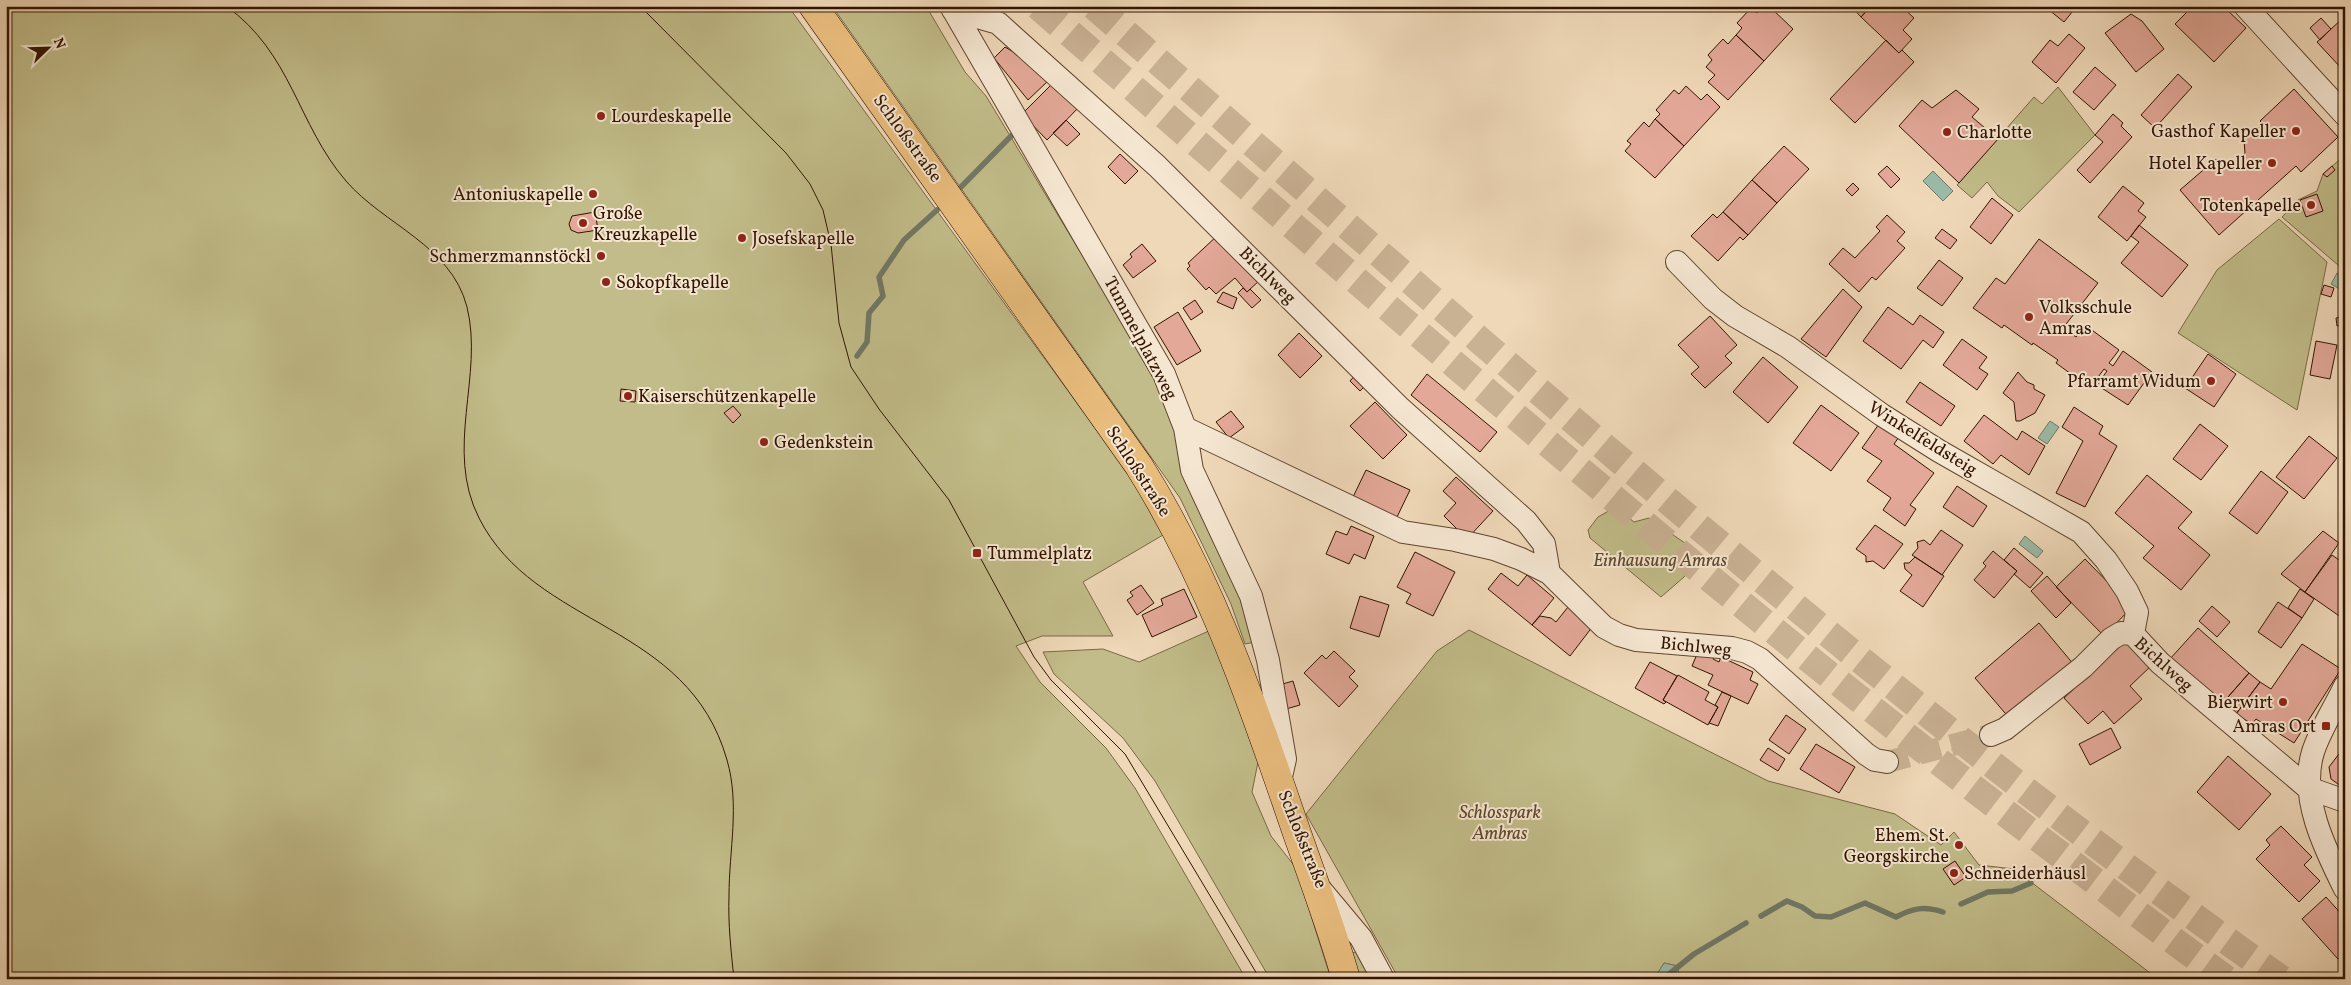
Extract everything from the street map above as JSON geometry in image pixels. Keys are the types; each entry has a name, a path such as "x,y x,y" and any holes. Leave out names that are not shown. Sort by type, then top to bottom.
{"main road":[{"name":"Schloßstraße","path":"813,6 1139,466 1165,508 1227,638 1317,886"},
{"path":"1317,886 1346,979"}],"street":[{"path":"2245,6 2345,115"},
{"name":"Tummelplatzweg","path":"952,8 1164,374 1185,428 1192,470 1251,596 1268,660 1285,759 1280,782"},
{"name":"Bichlweg","path":"952,8 998,23 1157,166 1400,408 1470,468 1526,520 1544,544 1549,573"},
{"name":"Winkelfeldsteig","path":"1677,262 1713,299 1795,351 1882,415 1938,451 2081,532 2106,560 2127,591 2137,612 2133,634"},
{"name":"Bichlweg","path":"1185,428 1403,532 1456,540 1494,549 1521,559 1549,573 1604,627 1619,634 1636,640 1732,648 1747,652 1760,659 1866,754 1875,760 1887,762"},
{"name":"Bichlweg","path":"1991,735 2005,728 2083,667 2111,639 2121,633 2133,634 2160,663 2308,788"},
{"path":"2345,686 2313,751 2308,788 2325,844 2345,889"},
{"path":"2308,788 2345,801"},
{"name":"Schloßstraße","path":"1317,886 1361,938 1383,979"}],"green space":[{"path":"6,6 788,6 1130,476 1163,535 1083,582 1113,636 1042,636 1016,646 1040,682 1106,748 1135,788 1246,979 6,979"},
{"path":"832,6 926,6 965,72 986,96 1163,389 1243,594 1255,642 1245,644 1231,604 1180,498"},
{"path":"2058,87 2095,135 2019,212 1998,196 1987,182 1972,198 1957,185 2034,97 2042,104"},
{"path":"2345,155 2345,271 2282,217 2298,200 2317,191 2323,174"},
{"path":"2279,219 2327,262 2297,410 2178,333 2217,270"},
{"name":"Einhausung Amras","path":"1612,509 1619,510 1634,522 1649,518 1702,555 1684,577 1661,597 1590,538 1588,530 1598,517"},
{"path":"1211,630 1258,762 1252,792 1271,836 1296,868 1331,979 1270,979 1155,781 1123,738 1054,674 1043,652 1103,649 1139,662"},
{"name":"Schlosspark Ambras","path":"1469,630 1768,781 1895,814 1941,845 1954,832 1979,865 2014,869 2158,979 1679,979 1678,966 1664,963 1654,979 1399,979 1306,814 1437,651"},
{"path":"1358,951 1374,979 1358,979 1352,953"}],"shaded area":[{"path":"1933,171 1953,191 1943,201 1923,181"},
{"path":"2337,273 2345,279 2345,292 2331,284"},
{"path":"2050,421 2059,427 2047,444 2038,438"},
{"path":"2025,536 2043,551 2037,558 2019,544"},
{"path":"1664,963 1678,966 1679,979 1654,979"}],"building":[{"path":"1763,6 1769,6 1793,29 1764,61 1736,35 1742,28 1737,23 1751,8 1757,13"},
{"path":"1851,6 1871,6 1861,17"},
{"path":"1871,6 1901,6 1914,18 1903,30 1912,39 1899,53 1861,17"},
{"path":"2044,6 2077,6 2064,22"},
{"path":"2193,6 2223,6 2246,28 2214,62 2175,24"},
{"path":"2131,14 2142,21 2164,49 2136,72 2105,33"},
{"path":"2321,18 2331,29 2320,40 2310,28"},
{"path":"2343,18 2345,66 2342,69 2317,42"},
{"path":"2069,34 2085,48 2056,83 2032,62 2050,40 2058,46"},
{"path":"1736,35 1764,61 1728,100 1708,82 1715,75 1706,67 1712,60 1708,55 1723,39 1728,44"},
{"path":"1886,40 1899,53 1902,50 1914,62 1855,123 1830,99"},
{"path":"1005,47 1022,57 1049,80 1028,100 994,58"},
{"path":"2095,67 2116,85 2094,110 2073,92"},
{"path":"2178,74 2192,87 2155,128 2141,115"},
{"path":"1056,80 1081,105 1047,140 1022,114"},
{"path":"1686,86 1701,100 1707,94 1720,107 1684,146 1655,119 1660,114 1656,110 1674,90 1679,94"},
{"name":"Hotel Kapeller","path":"2294,89 2338,137 2301,172 2296,166 2219,235 2180,190 2216,159 2225,169 2245,153 2244,140 2263,124 2260,121"},
{"name":"Charlotte","path":"1956,90 1979,109 1972,117 1998,139 1959,183 1899,126 1922,100 1932,108"},
{"path":"2113,114 2123,123 2121,126 2132,137 2090,183 2077,170 2103,142 2095,135"},
{"path":"1655,119 1684,146 1655,178 1625,151 1631,144 1627,141 1644,122 1649,127"},
{"path":"1066,120 1080,134 1067,146 1053,133"},
{"path":"1784,146 1809,169 1777,203 1752,180"},
{"path":"1120,154 1138,171 1125,184 1108,167"},
{"path":"1887,166 1900,179 1891,188 1878,174"},
{"path":"2332,166 2335,170 2327,177 2323,174"},
{"path":"1752,180 1777,203 1748,235 1723,212"},
{"path":"1853,183 1859,189 1852,196 1846,190"},
{"path":"2123,186 2144,203 2138,211 2146,217 2127,241 2098,217"},
{"name":"Totenkapelle","path":"2317,194 2323,211 2306,217 2300,200"},
{"path":"1992,198 2013,215 1991,244 1970,227"},
{"name":"Große Kreuzkapelle","path":"595,212 598,230 578,233 571,230 569,224 572,216"},
{"path":"1723,212 1748,235 1743,240 1740,237 1718,261 1691,236 1713,214 1717,218"},
{"path":"1887,215 1905,232 1897,241 1905,248 1876,280 1872,277 1859,292 1829,264 1843,248 1855,258 1880,231 1876,227"},
{"path":"2139,225 2188,265 2162,297 2121,263 2139,242 2131,236"},
{"path":"1942,229 1957,240 1950,249 1935,238"},
{"path":"1219,234 1261,279 1247,292 1235,278 1216,294 1209,287 1206,290 1187,269 1190,266 1188,263"},
{"name":"Volksschule Amras","path":"2039,239 2098,283 2063,328 2076,337 2085,325 2119,350 2109,363 2113,366 2123,351 2152,372 2128,405 2097,385 2107,371 2104,369 2090,388 2056,363 2058,360 2033,343 2032,345 2004,325 2002,328 1973,308 1996,278 2005,284"},
{"path":"1142,244 1156,261 1133,278 1123,265 1132,257 1130,254"},
{"path":"1939,260 1963,278 1942,306 1917,288"},
{"path":"2324,285 2334,288 2331,297 2321,294"},
{"path":"1243,288 1247,292 1250,289 1261,300 1252,308 1238,293"},
{"path":"1843,289 1862,307 1826,357 1801,339"},
{"path":"1223,292 1237,298 1233,309 1217,302"},
{"path":"1195,300 1203,312 1191,320 1183,308"},
{"path":"1888,307 1913,325 1920,315 1944,332 1933,348 1923,340 1901,369 1863,341"},
{"path":"1178,312 1201,351 1177,365 1154,327"},
{"path":"1710,316 1737,345 1725,356 1732,363 1705,388 1691,374 1699,367 1678,345"},
{"path":"2345,316 2345,325 2337,326 2336,318"},
{"path":"1299,333 1322,356 1300,378 1278,355"},
{"path":"1962,339 1987,357 1979,368 1988,374 1977,390 1943,365"},
{"path":"2316,341 2337,345 2330,379 2310,375"},
{"name":"Pfarramt Widum","path":"2208,354 2236,374 2214,407 2185,388"},
{"path":"1763,357 1798,387 1768,423 1733,392"},
{"path":"2018,372 2027,382 2034,385 2034,389 2045,395 2035,413 2020,421 2016,421 2014,402 2003,393"},
{"path":"1356,374 1367,384 1360,391 1350,381"},
{"path":"1427,374 1497,432 1480,452 1411,395"},
{"path":"1920,382 1955,406 1941,426 1906,402"},
{"name":"Kaiserschützenkapelle","path":"621,389 636,391 635,402 620,401"},
{"path":"1375,402 1407,435 1383,459 1350,426"},
{"path":"1821,405 1859,433 1831,471 1793,443"},
{"path":"733,406 741,415 733,423 724,413"},
{"path":"2074,407 2103,426 2099,434 2117,446 2085,507 2056,493 2083,441 2062,427"},
{"path":"1231,411 1244,427 1229,438 1216,422"},
{"path":"1984,415 2017,440 2022,431 2045,446 2029,475 2001,455 1993,464 1964,441"},
{"path":"1879,424 1899,437 1894,444 1934,473 1910,505 1916,509 1905,526 1883,510 1891,498 1867,481 1882,461 1862,448"},
{"path":"2200,424 2228,446 2201,480 2173,459"},
{"path":"2309,436 2337,458 2304,499 2276,477"},
{"path":"1366,470 1410,490 1397,517 1353,497"},
{"path":"2261,471 2288,492 2257,534 2229,513"},
{"path":"2147,475 2192,512 2178,528 2210,555 2181,590 2143,558 2154,546 2115,513"},
{"path":"1456,477 1493,511 1467,539 1444,516 1456,503 1443,491"},
{"path":"1957,486 1987,506 1973,527 1943,507"},
{"path":"1875,525 1903,544 1884,569 1873,561 1866,562 1866,556 1856,549"},
{"path":"1351,526 1374,536 1365,559 1354,554 1349,564 1326,554 1336,531 1347,535"},
{"path":"1941,530 1963,545 1942,575 1912,555 1918,548 1917,542 1924,540 1930,545"},
{"path":"2323,531 2339,543 2305,592 2281,574"},
{"path":"2014,548 2043,573 2030,588 2014,574 2017,571 2004,560"},
{"path":"1993,551 2017,571 1994,598 1974,580 1986,566 1983,563"},
{"path":"1415,552 1455,572 1433,616 1406,603 1411,594 1397,587"},
{"path":"2332,555 2342,562 2345,559 2345,620 2305,592"},
{"path":"1915,557 1944,576 1923,607 1900,591 1912,575 1905,569 1904,563 1909,563"},
{"path":"2085,559 2132,607 2104,636 2056,587"},
{"path":"1501,573 1518,586 1527,575 1554,598 1532,625 1488,589"},
{"path":"2047,576 2071,603 2056,618 2031,591"},
{"path":"1141,585 1154,603 1137,615 1127,600 1133,596 1130,592"},
{"path":"1184,589 1197,617 1152,637 1142,615 1163,605 1161,599"},
{"path":"2300,589 2314,599 2302,618 2288,608"},
{"path":"1360,596 1389,605 1379,637 1350,628"},
{"path":"2278,602 2302,618 2281,648 2258,632"},
{"path":"2212,606 2230,622 2217,637 2199,621"},
{"path":"1568,607 1593,626 1570,656 1532,625 1540,616 1551,618 1556,622"},
{"path":"2039,623 2075,666 2011,720 1975,678"},
{"path":"2198,628 2249,673 2221,705 2169,660"},
{"path":"2128,639 2152,665 2130,686 2142,699 2114,724 2103,711 2088,724 2064,698"},
{"name":"Bierwirt","path":"2302,644 2341,669 2294,743 2256,719 2252,724 2236,714 2260,682 2271,689"},
{"path":"1334,651 1355,671 1349,677 1358,686 1339,707 1304,673 1322,655 1326,659"},
{"path":"1698,652 1714,656 1713,659 1719,662 1721,657 1753,672 1750,680 1758,684 1748,704 1708,685 1713,675 1692,666"},
{"path":"1650,662 1677,676 1663,700 1666,702 1664,704 1635,688"},
{"path":"2249,673 2260,682 2236,714 2221,705"},
{"path":"1678,675 1709,692 1705,700 1718,707 1708,725 1663,700"},
{"path":"1293,681 1300,705 1286,709 1279,685"},
{"path":"1722,692 1731,696 1718,726 1709,723 1718,707 1715,705"},
{"path":"1786,715 1806,729 1789,754 1769,740"},
{"path":"2111,728 2121,748 2090,765 2079,744"},
{"path":"1816,744 1855,767 1839,793 1800,769"},
{"path":"2345,746 2345,789 2331,779 2329,767"},
{"path":"1768,748 1785,759 1778,771 1760,760"},
{"name":"Bierwirt","path":"2228,756 2271,794 2239,830 2197,792"},
{"path":"2281,826 2312,857 2304,865 2320,881 2299,902 2256,859 2270,845 2266,840"},
{"name":"Schneiderhäusl","path":"1955,861 1966,877 1954,885 1943,869"},
{"path":"2326,897 2345,918 2345,942 2341,946 2345,953 2338,959 2302,919"}],"waterway":[{"path":"961,187 1016,131"},
{"path":"857,356 867,342 869,313 883,296 879,277 904,240 937,210"},
{"path":"1961,904 1988,892 2012,891 2031,883"},
{"path":"1761,916 1787,901 1802,907 1815,916 1831,917 1865,903 1896,917 1919,909 1943,912"},
{"path":"1663,979 1694,954 1746,923"}],"tunnel":[{"path":"1038,6 1521,421 1766,624 1890,724 2147,921 2226,979"},
{"path":"1094,6 1529,383 1823,630 1973,749 2126,866 2281,979"},
{"path":"1887,762 1991,735"}],"tram line":[{"path":"226,6 248,25 266,45 280,67 329,159 346,181 361,197 432,251 447,267 459,286 467,307 471,333 471,359 464,439 465,466 469,492 479,518 504,555 536,583 646,652 680,680 707,715 727,760 733,794 729,906 734,979"},
{"path":"640,6 786,153 810,184 823,210 831,244 839,323 851,367 879,409 949,500 1034,657 1051,680 1125,754 1260,979"}],"place":[{"name":"Lourdeskapelle","path":"601,116"},
{"name":"Gasthof Kapeller","path":"2296,131"},
{"name":"Charlotte","path":"1947,132"},
{"name":"Hotel Kapeller","path":"2272,163"},
{"name":"Antoniuskapelle","path":"593,194"},
{"name":"Totenkapelle","path":"2311,205"},
{"name":"Große Kreuzkapelle","path":"583,223"},
{"name":"Josefskapelle","path":"742,238"},
{"name":"Schmerzmannstöckl","path":"601,256"},
{"name":"Sokopfkapelle","path":"606,282"},
{"name":"Volksschule Amras","path":"2029,317"},
{"name":"Pfarramt Widum","path":"2211,381"},
{"name":"Kaiserschützenkapelle","path":"628,396"},
{"name":"Gedenkstein","path":"764,442"},
{"name":"Tummelplatz","path":"977,553"},
{"name":"Bierwirt","path":"2283,702"},
{"name":"Amras Ort","path":"2326,726"},
{"name":"Ehem. St. Georgskirche","path":"1959,845"},
{"name":"Schneiderhäusl","path":"1954,873"}]}
